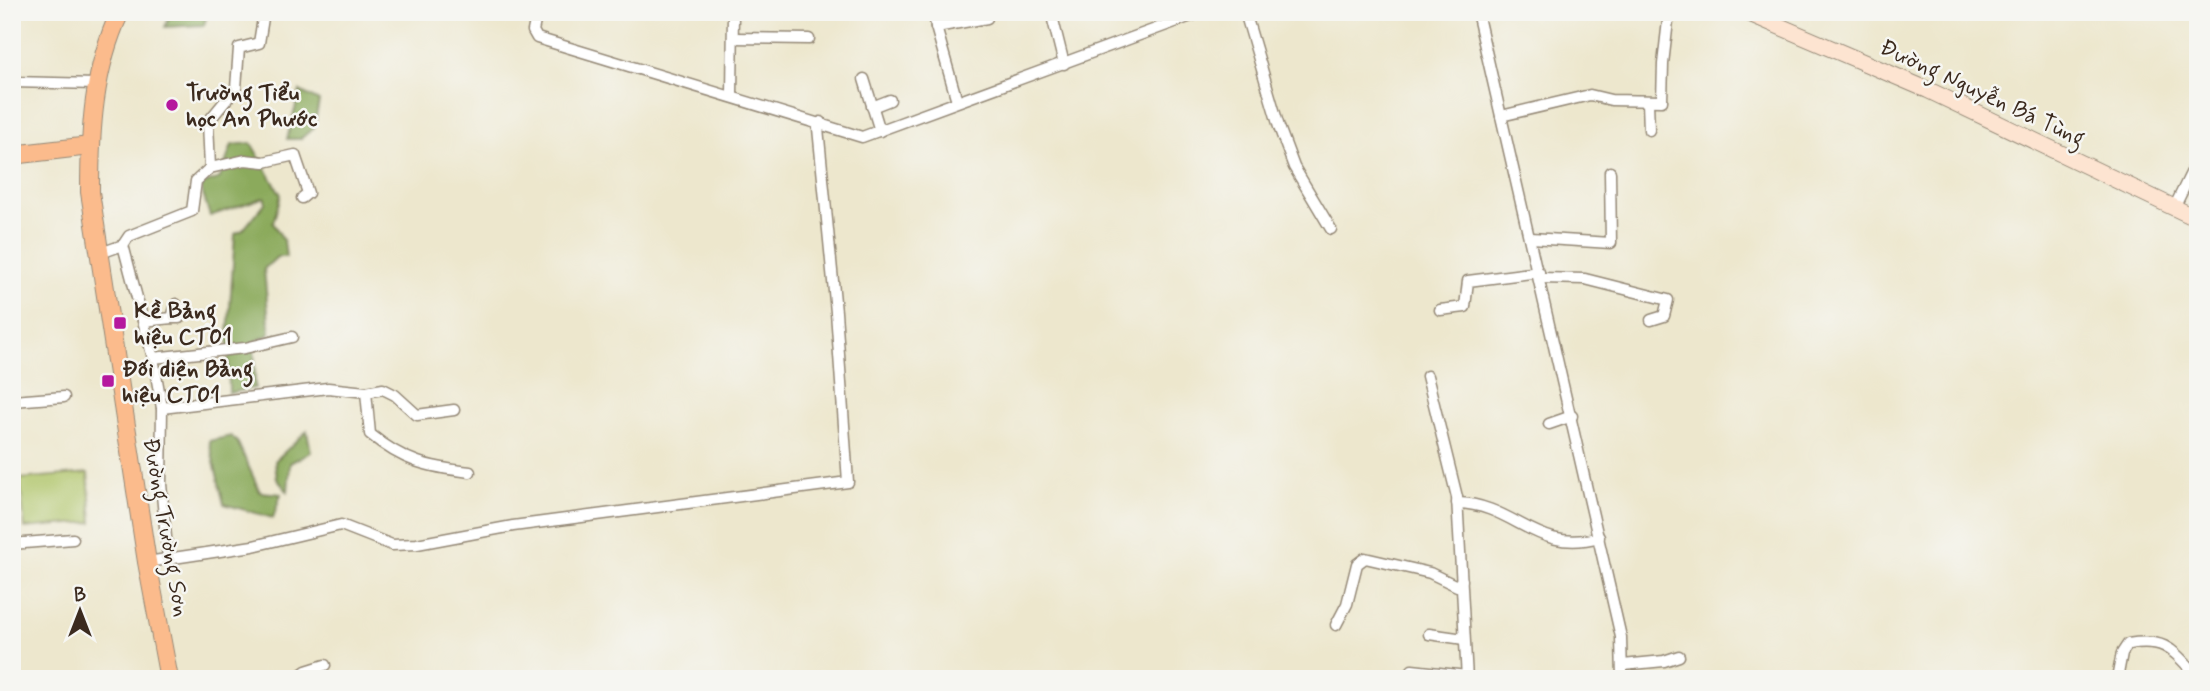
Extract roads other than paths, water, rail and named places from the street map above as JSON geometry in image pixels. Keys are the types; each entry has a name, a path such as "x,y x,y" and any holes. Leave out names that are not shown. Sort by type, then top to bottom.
{"main road":[{"name":"Đường Trường Sơn","path":"120,12 106,46 96,84 90,146 90,192 147,562 169,679"},
{"name":"Đường Nguyễn Bá Tùng","path":"1746,12 1928,90 2198,219"},
{"path":"12,155 90,146"}],"street":[{"path":"210,168 208,122 236,88 239,48 259,43 264,12"},
{"path":"537,12 533,32 537,38 821,122 862,137 1202,12"},
{"path":"732,96 733,12"},
{"path":"934,12 957,101"},
{"path":"936,27 987,18 988,12"},
{"path":"1051,12 1064,64"},
{"path":"1245,12 1279,127 1294,167 1331,229"},
{"path":"1477,12 1540,274 1621,637 1622,679"},
{"path":"1501,116 1590,95 1611,100 1662,101 1664,53 1670,12"},
{"path":"733,38 809,39"},
{"path":"864,79 880,131"},
{"path":"12,82 96,84"},
{"path":"873,107 890,100"},
{"path":"1648,102 1649,130"},
{"path":"147,562 253,546 341,525 392,545 417,544 513,526 848,482 850,479 840,354 818,128 821,122"},
{"path":"98,254 123,245 129,236 192,211 196,181 210,168 245,160 264,162 295,155 308,194 302,198"},
{"path":"2174,208 2198,159"},
{"path":"1531,237 1611,243 1610,172"},
{"path":"123,245 153,358 162,408 160,484 168,558"},
{"path":"1440,310 1465,307 1468,281 1540,274 1585,279 1668,300 1664,316 1651,320"},
{"path":"143,321 179,318 180,307"},
{"path":"153,358 254,347 292,337"},
{"path":"1412,670 1467,678 1457,503 1440,421 1427,376"},
{"path":"162,408 328,388 366,392 390,391 417,415 454,410"},
{"path":"366,392 370,434 388,449 408,460 470,472"},
{"path":"13,402 64,397"},
{"path":"1549,424 1572,416"},
{"path":"1457,503 1493,508 1553,540 1582,542 1599,537"},
{"path":"12,544 73,539"},
{"path":"1336,625 1347,604 1357,564 1365,558 1430,573 1457,586 1462,580"},
{"path":"1429,634 1464,639"},
{"path":"2117,679 2122,653 2128,644 2155,641 2168,646 2198,677"},
{"path":"1623,664 1664,662 1679,656"},
{"path":"295,679 306,671 325,665"}],"place":[{"name":"Trường Tiểu học An Phước","path":"172,105"},
{"name":"Kề Bảng hiệu CT01","path":"120,323"},
{"name":"Đối diện Bảng hiệu CT01","path":"108,381"}]}
